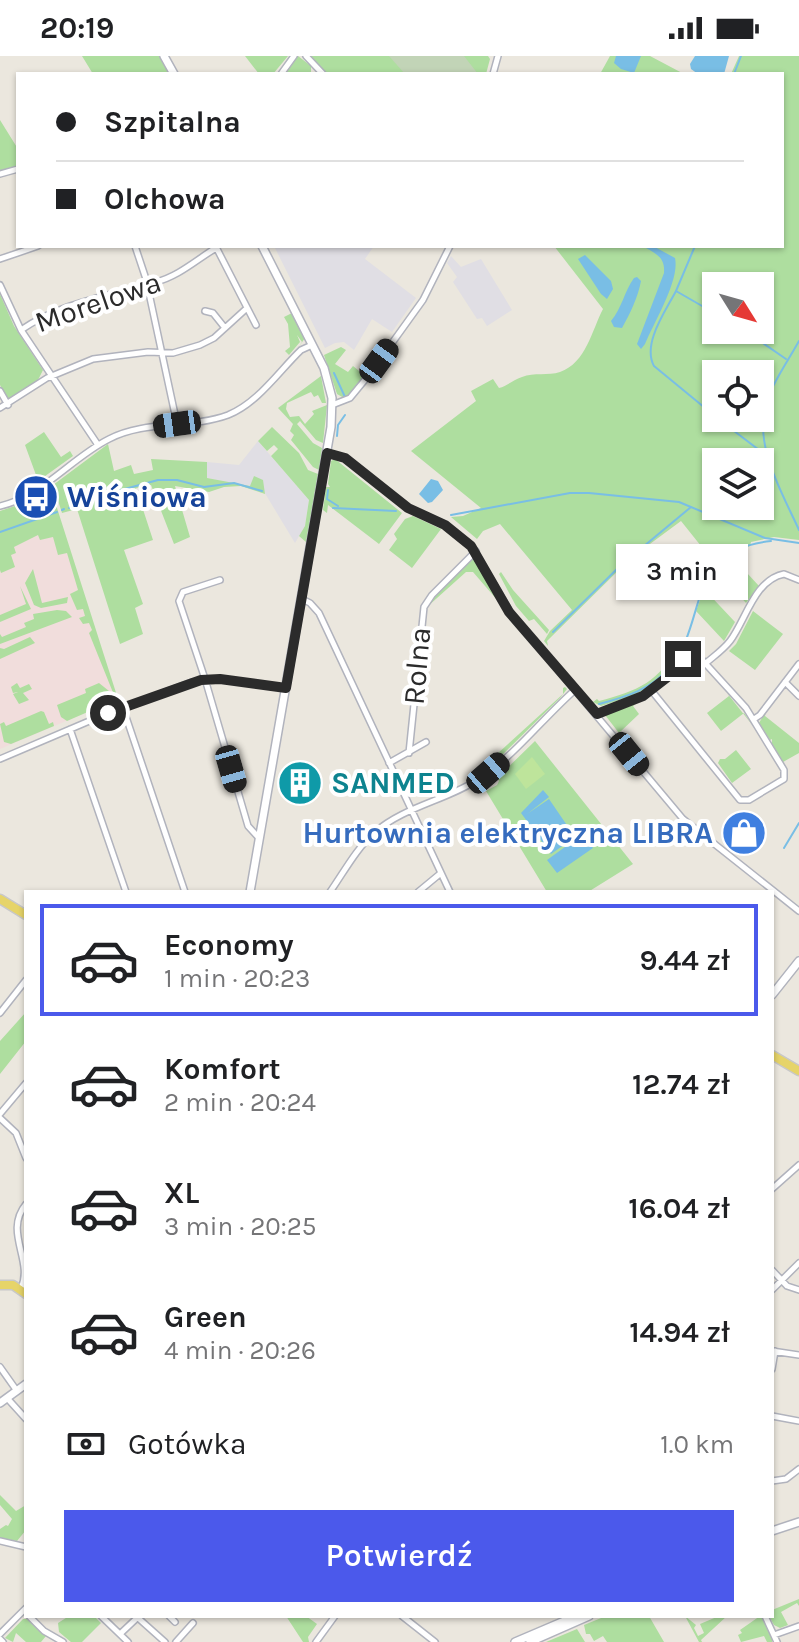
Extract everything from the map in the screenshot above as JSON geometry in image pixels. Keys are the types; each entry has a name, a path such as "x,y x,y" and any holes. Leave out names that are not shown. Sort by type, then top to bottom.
{"main road":[{"path":"0,899 24,914"},
{"path":"774,1056 799,1071"},
{"path":"0,1285 13,1285 23,1291"}],"street":[{"path":"306,56 321,72"},
{"path":"0,259 32,248"},
{"path":"136,248 148,284 177,424"},
{"name":"Morelowa","path":"21,330 81,302 180,273 215,248"},
{"path":"217,248 256,325"},
{"path":"250,890 327,453 332,405 326,372 263,248"},
{"path":"332,405 350,398 369,375 423,300 449,248"},
{"path":"0,285 21,330 98,445"},
{"path":"0,408 51,376 99,357 173,353 200,345 211,340 247,308"},
{"path":"205,311 211,311 225,328"},
{"path":"0,506 29,494 98,445 125,433 217,418 236,411 250,402 301,350 313,344"},
{"path":"0,391 8,405"},
{"path":"327,453 345,458 405,505 445,525 476,551 509,612 687,824 772,890"},
{"name":"Rolna","path":"409,753 424,607 476,551"},
{"path":"706,663 730,641 750,605 771,580 784,574 799,580"},
{"path":"220,580 183,592 179,598 248,826 259,838"},
{"path":"302,599 319,613 449,890"},
{"path":"597,714 639,698 677,668 688,652 697,652 754,719 786,774 782,782 746,801 739,798 651,690"},
{"path":"754,719 799,664"},
{"path":"0,759 123,708 205,679 286,688"},
{"path":"785,682 799,696"},
{"path":"331,890 374,833 483,777 576,689"},
{"path":"123,708 184,890"},
{"path":"70,729 125,890"},
{"path":"389,763 426,742"},
{"path":"420,890 441,873"},
{"path":"774,892 799,911"},
{"path":"774,992 799,961"},
{"path":"0,1013 24,983"},
{"path":"24,1086 0,1116 16,1133 24,1153"},
{"path":"774,1187 799,1165"},
{"path":"24,1207 16,1220 24,1276"},
{"path":"774,1288 799,1263"},
{"path":"774,1272 781,1281 799,1290"},
{"path":"774,1351 799,1355"},
{"path":"0,1367 17,1391"},
{"path":"24,1386 3,1400 24,1417"},
{"path":"774,1416 799,1421"},
{"path":"774,1481 786,1479 799,1469"},
{"path":"774,1532 796,1523"},
{"path":"0,1541 24,1547"},
{"path":"1,1639 24,1614"},
{"path":"32,1618 44,1631 63,1642"},
{"path":"104,1618 128,1642"},
{"path":"120,1634 137,1618"},
{"path":"139,1618 165,1642"},
{"path":"171,1618 175,1622"},
{"path":"316,1642 334,1618"},
{"path":"405,1618 435,1642"},
{"path":"515,1642 571,1618"},
{"path":"530,1642 584,1618"},
{"path":"766,1618 777,1642"},
{"path":"176,1642 193,1623"},
{"path":"774,1635 799,1626"},
{"path":"182,1635 189,1642"}],"shaded area":[{"path":"275,248 373,248 365,259 416,298 392,332 372,319 354,350 344,342 325,348"},
{"path":"451,256 461,267 481,259 512,310 487,326 482,318 477,319 453,282 457,277 447,263"},
{"path":"258,441 309,500 305,526 295,543 263,490 207,478 207,462 239,465"},
{"path":"58,514 118,699 0,749 0,534"}],"green space":[{"path":"82,56 161,56 169,72 92,72"},
{"path":"245,56 288,56 275,72 257,72"},
{"path":"298,56 311,66 311,72 286,72"},
{"path":"310,56 488,56 490,59 487,72 324,72"},
{"path":"389,56 464,56 476,72 403,72"},
{"path":"610,56 650,56 680,72 601,72"},
{"path":"739,56 799,56 799,540 774,537 751,542 750,546 718,559 709,556 681,521 631,558 547,641 548,646 544,641 550,631 572,610 500,524 483,531 477,539 451,517 463,516 481,508 411,451 476,401 471,391 493,379 499,388 519,378 560,372 576,361 603,309 556,248 784,248 784,72 732,72"},
{"path":"0,120 16,146 16,168 0,173"},
{"path":"0,294 14,326 43,370 38,380 12,399 7,398 0,385"},
{"path":"292,313 305,338 296,351 302,342 297,335 300,342 289,355 285,351 290,347 288,324 284,317"},
{"path":"341,347 346,350 335,364 348,372 353,366 364,375 344,398 337,394 324,355"},
{"path":"321,376 326,403 311,392 287,403 286,409 290,417 299,416 305,424 314,414 312,411 327,405 323,443 316,440 300,421 297,424 313,443 322,448 319,470 291,440 293,424 278,408"},
{"path":"272,427 299,453 308,470 318,474 306,542 299,536 305,526 309,500 271,456 278,449 274,445 267,451 258,441"},
{"path":"44,432 61,457 70,451 73,456 34,484 30,479 36,475 25,445"},
{"path":"108,444 114,471 131,465 134,474 153,470 151,459 207,462 207,478 250,486 254,476 263,480 265,494 241,486 209,492 175,486 190,537 174,544 151,485 136,488 153,540 124,550 143,604 135,608 143,634 120,644 77,509 62,513 53,485"},
{"path":"335,459 402,513 379,544 328,505 327,513 323,510 326,487 330,487 331,461"},
{"path":"50,486 116,700 89,633 92,630 89,623 83,624 79,618 85,616 83,609 77,610 70,594 78,590 67,553 58,555 53,537 40,540 38,535 14,547 16,553 11,555 15,567 1,573 0,570 0,511 24,503"},
{"path":"413,516 441,529 412,568 389,550 397,539 394,534 405,519"},
{"path":"472,557 498,601 473,572 466,572 427,607 431,600"},
{"path":"725,560 729,565 735,560 759,586 746,603 715,569"},
{"path":"33,569 42,603 68,597 67,603 41,608 34,605 25,583"},
{"path":"501,572 549,630 547,634 534,619 529,621 516,606 499,574"},
{"path":"20,586 31,609 0,622 0,615 26,604"},
{"path":"704,589 735,622 724,641 696,611"},
{"path":"66,611 72,617 0,644 0,634 2,637 26,627 24,623 34,619 33,614"},
{"path":"753,611 783,634 755,670 729,651 736,644"},
{"path":"30,637 35,643 0,659 0,648"},
{"path":"678,645 686,647 686,650 668,672 649,687 601,706 593,702 646,683 663,668"},
{"path":"17,683 20,688 29,684 32,689 23,693 29,700 19,704 13,694 18,692 13,693 11,687"},
{"path":"99,683 109,691 113,701 67,721 61,717 57,705 86,693 85,689"},
{"path":"565,687 567,689 560,698 496,761 477,776 475,774 563,694"},
{"path":"727,693 743,714 721,731 707,713 729,696"},
{"path":"636,704 633,706 639,714 619,733 605,715"},
{"path":"41,711 49,724 53,722 54,726 11,744 4,742 0,724 4,722 6,726"},
{"path":"766,711 765,716 799,743 799,753 783,762 772,739 759,723"},
{"path":"535,741 633,864 591,890 546,890 486,791 497,785 497,778"},
{"path":"736,750 751,769 732,783 718,763"},
{"path":"532,757 545,774 526,789 515,774"},
{"path":"24,1014 24,1044 0,1074 0,1041"},
{"path":"0,1495 16,1511 24,1506 24,1532 17,1541 0,1538 0,1529 8,1526 12,1519 0,1505"},
{"path":"799,1599 799,1606 797,1603 781,1612 788,1625 780,1628 774,1625 770,1618 774,1618 774,1609"},
{"path":"66,1618 96,1618 101,1623 82,1642 71,1642 59,1632 58,1623"},
{"path":"287,1618 309,1618 317,1624 308,1637 309,1642 303,1642"},
{"path":"601,1618 650,1618 664,1642 607,1642 603,1636 594,1641 590,1634 586,1634 584,1625"},
{"path":"686,1618 696,1625 694,1628 698,1636 704,1633 700,1624 714,1618 725,1618 702,1642 699,1642"},
{"path":"757,1618 763,1618 772,1642 767,1642 764,1636 741,1642 738,1635 742,1633 740,1630"},
{"path":"23,1619 28,1619 46,1636 41,1642 26,1642 16,1633 13,1642 5,1638"},
{"path":"577,1629 585,1642 546,1642"}],"water":[{"path":"616,56 641,56 634,72 621,69 614,63"},
{"path":"695,56 729,56 725,72 695,72 690,64"},
{"path":"646,248 657,248 675,258 676,267 665,301 641,349 637,344 664,273 662,260"},
{"path":"585,255 611,281 613,289 607,299 578,259"},
{"path":"637,277 641,281 631,311 622,328 614,327 611,321"},
{"path":"431,479 438,481 443,490 428,503 419,494"},
{"path":"543,790 549,797 527,814 549,799 575,837 551,854 521,813"},
{"path":"583,834 593,848 557,873 547,860"}],"waterway":[{"path":"735,72 741,56"},
{"path":"694,248 676,291 702,306"},
{"path":"676,291 656,328 651,357 654,366 702,405"},
{"path":"799,341 768,397 763,431 770,465 799,530"},
{"path":"764,344 786,359"},
{"path":"334,373 345,397"},
{"path":"337,436 338,425 345,415"},
{"path":"735,432 756,448"},
{"path":"69,508 158,480 177,480 204,487 234,483 262,491"},
{"path":"328,490 327,499 338,506"},
{"path":"451,515 570,493 589,493 679,502 765,538 799,543"},
{"path":"553,632 620,566 691,507"},
{"path":"333,508 396,511"},
{"path":"0,532 57,512"},
{"path":"599,704 638,691 663,675 682,649 711,573 724,558 743,547 771,541"},
{"path":"784,848 799,823"}],"place":[{"name":"Wiśniowa","path":"36,497"},
{"name":"SANMED","path":"300,783"},
{"name":"Hurtownia elektryczna LIBRA","path":"744,833"}],"route":[{"path":"108,713 201,680 220,679 286,688 327,453 345,458 408,508 445,525 471,546 509,612 597,714 643,696 674,672 683,659"}]}
